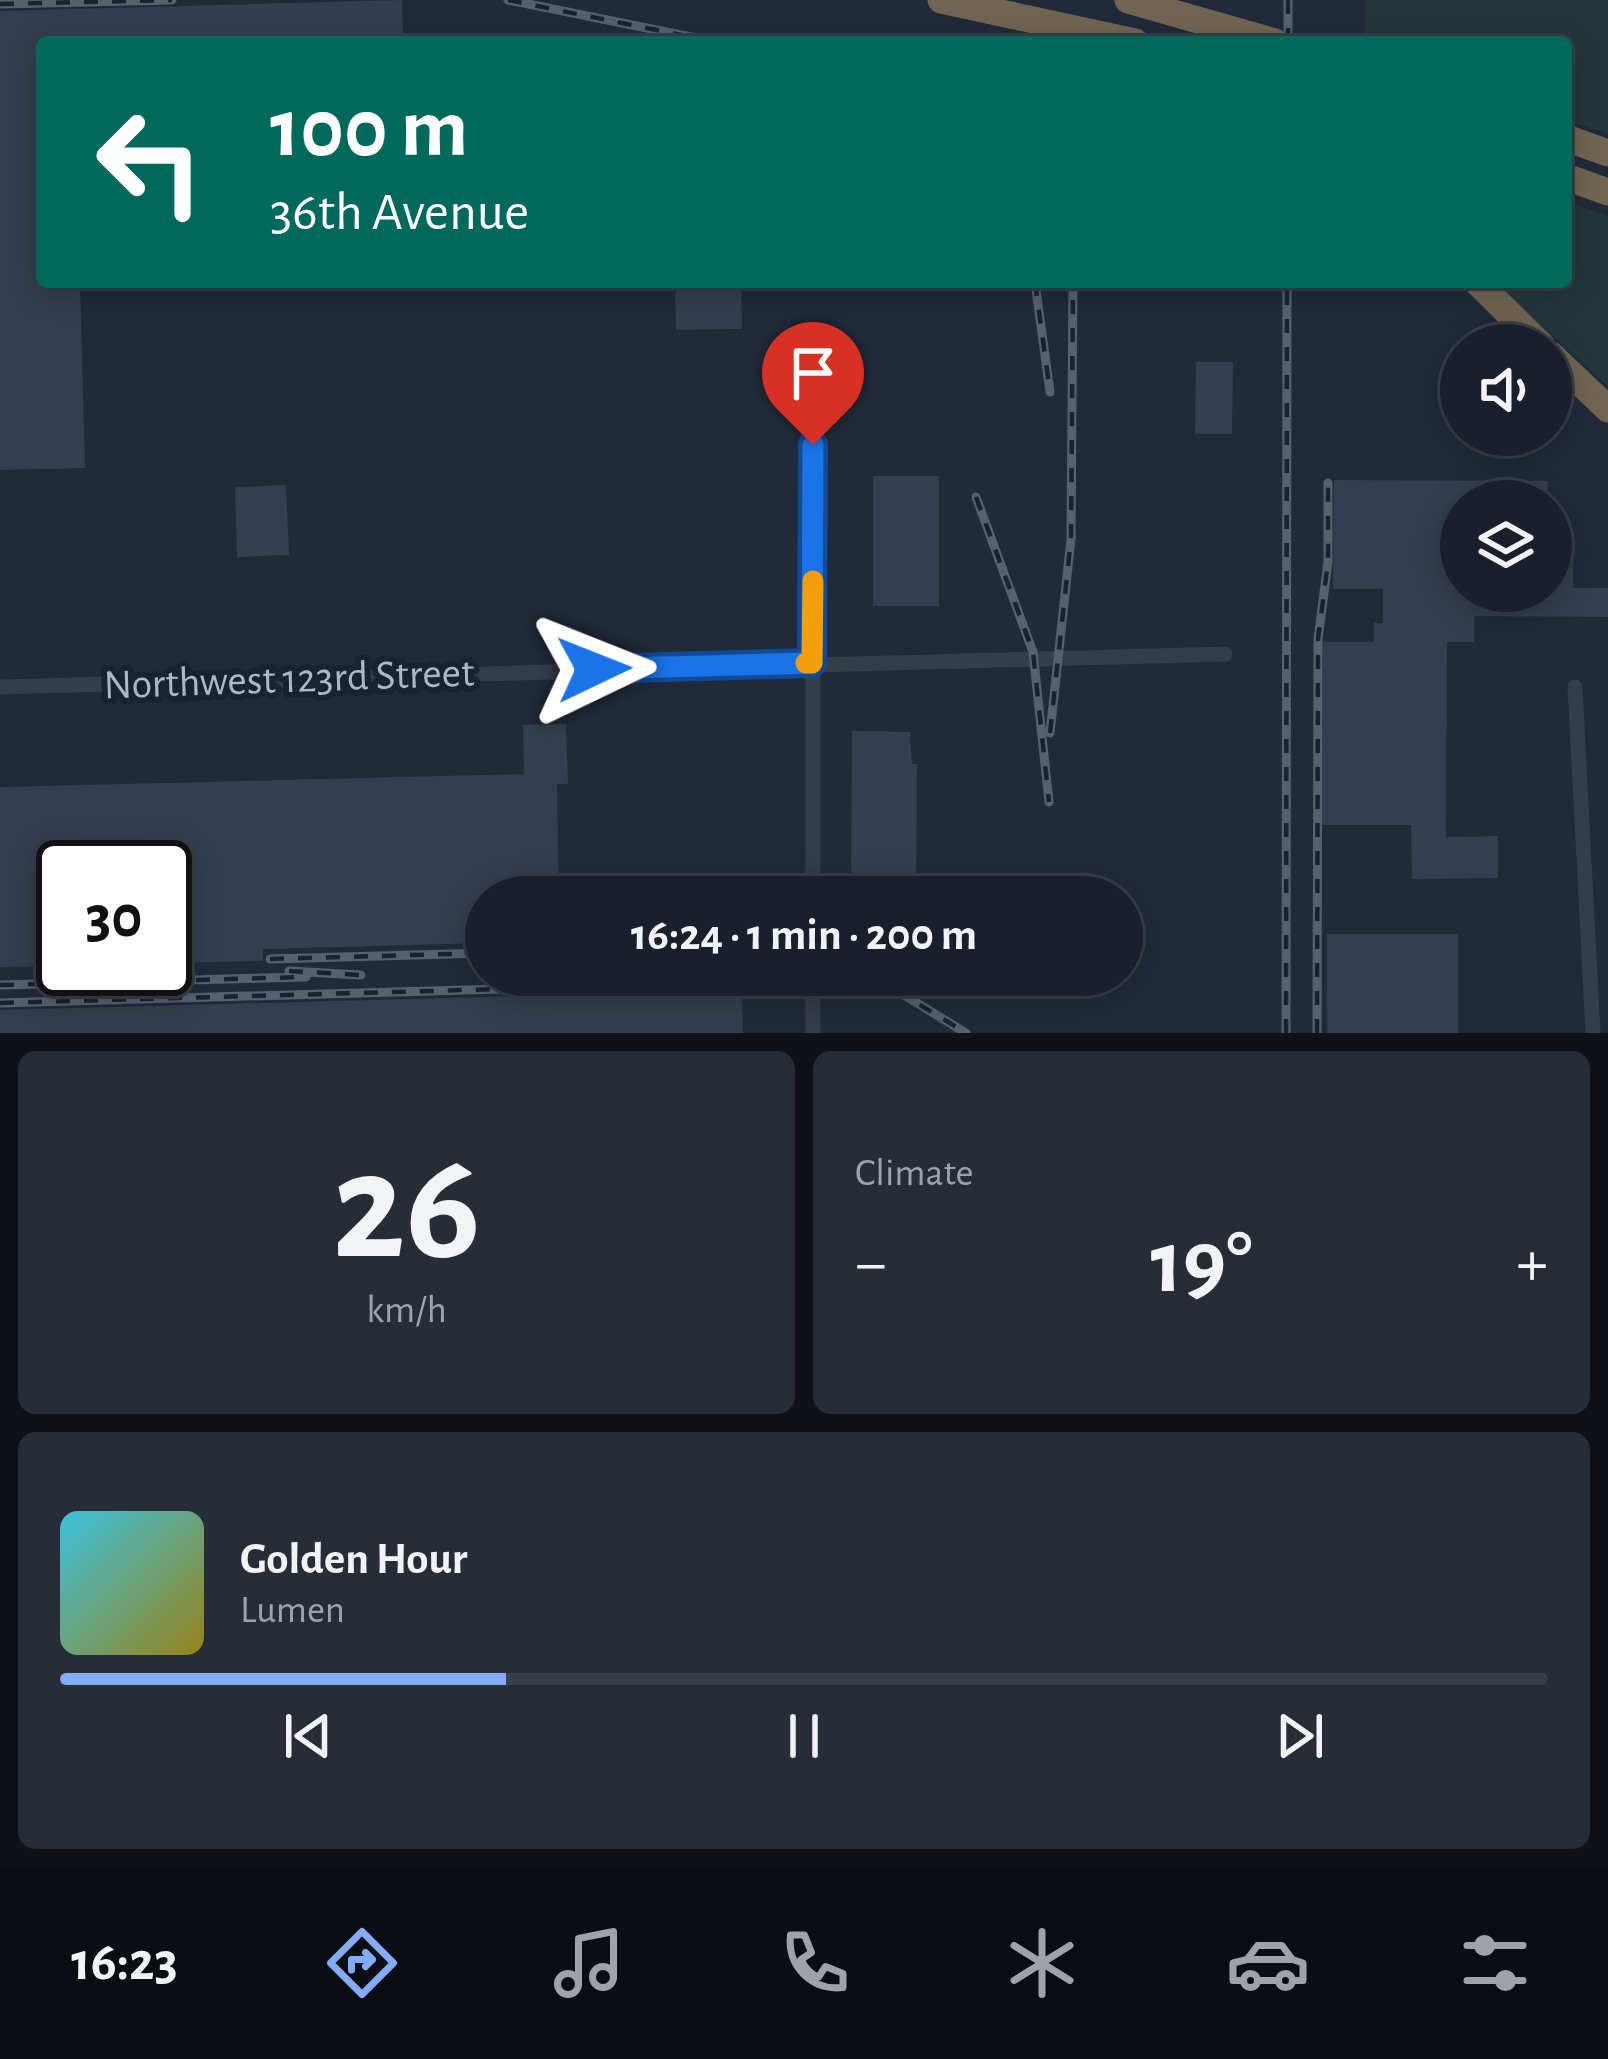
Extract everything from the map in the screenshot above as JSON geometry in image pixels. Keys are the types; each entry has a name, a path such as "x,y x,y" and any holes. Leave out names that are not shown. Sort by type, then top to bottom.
{"highway":[{"path":"1128,0 1253,36"},
{"path":"948,1 1103,36"},
{"path":"1016,20 1053,36"},
{"path":"1572,140 1608,153"},
{"path":"1572,180 1608,192"},
{"path":"1483,288 1520,324"},
{"path":"1572,375 1608,409"}],"street":[{"path":"813,445 813,876"},
{"name":"Northwest 123rd Street","path":"0,687 1225,655"},
{"path":"1575,687 1593,1033"},
{"path":"813,996 813,1033"}],"green space":[{"path":"1365,0 1608,0 1608,134 1572,122 1572,36 1365,36"},
{"path":"1572,203 1608,216 1608,387 1572,354 1572,324 1540,324 1501,288 1572,288"}],"building":[{"path":"402,0 403,36 36,36 36,288 80,288 85,468 0,470 0,11"},
{"path":"675,288 741,288 742,329 676,330"},
{"path":"1196,362 1233,362 1232,434 1195,434"},
{"path":"873,476 939,476 939,606 873,606"},
{"path":"1334,480 1440,480 1440,612 1572,612 1572,535 1573,588 1608,588 1608,617 1474,616 1474,642 1447,642 1446,837 1498,836 1498,878 1412,879 1411,825 1322,825 1323,642 1374,642 1374,623 1383,623 1383,589 1333,589"},
{"path":"286,485 289,555 237,557 235,487"},
{"path":"566,724 568,784 557,784 559,876 465,876 465,944 263,949 263,961 192,962 192,840 36,840 36,966 0,967 0,787 524,774 523,725"},
{"path":"852,731 910,732 912,764 917,764 916,876 851,876"},
{"path":"1327,934 1458,934 1458,1033 1327,1033"},
{"path":"519,996 742,996 743,1033 0,1033 0,1010"}],"railway":[{"path":"0,4 172,0"},
{"path":"508,0 686,36"},
{"path":"1288,0 1288,36"},
{"path":"1036,288 1050,392"},
{"path":"1050,733 1071,539 1073,288"},
{"path":"1286,1033 1287,288"},
{"path":"1317,1033 1318,639 1328,562 1328,483"},
{"path":"976,497 1033,652 1049,802"},
{"path":"270,959 465,954"},
{"path":"289,971 361,975"},
{"path":"0,985 306,977"},
{"path":"0,1003 823,980 904,995 966,1033"}],"slow traffic":[{"path":"806,663 812,663 813,581"}],"route":[{"path":"594,669 812,663 813,445"}]}
